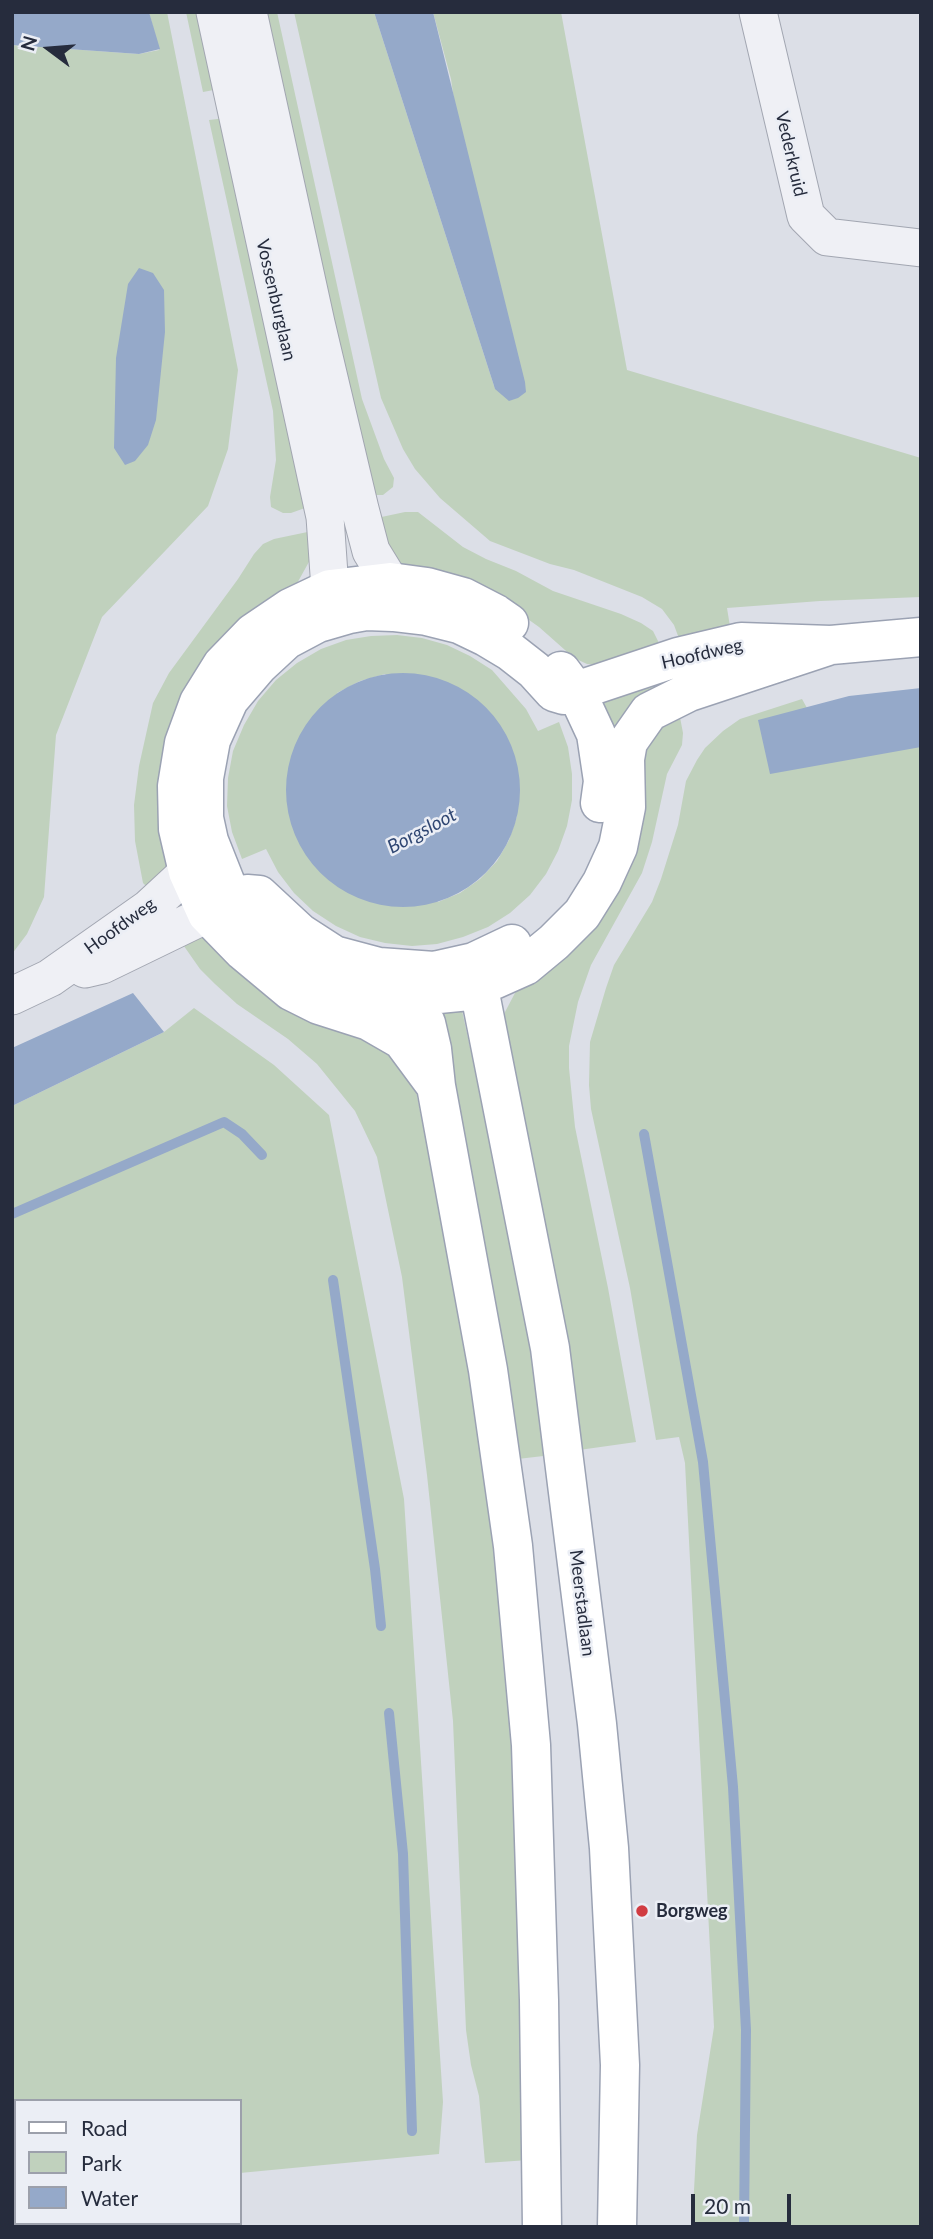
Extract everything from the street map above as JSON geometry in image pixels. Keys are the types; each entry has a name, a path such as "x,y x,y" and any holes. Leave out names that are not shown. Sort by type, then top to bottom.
{"main road":[{"path":"390,582 427,587 463,597 496,614 527,635 554,661 576,691 596,734 603,781 597,828 580,872 553,911 477,974 445,995 384,1009 319,1004 291,991 243,951 220,906 188,872 178,829 177,786 184,743 199,702 222,665 253,633 290,608 329,605 390,582"},
{"path":"329,605 349,614 380,611 427,616 459,624 486,636 511,652 534,670 554,692 564,695 576,691"},
{"path":"220,906 223,881 204,818 204,778 211,740 229,700 258,665 286,640 318,623 329,605"},
{"name":"Hoofdweg","path":"576,691 678,657 741,642 831,645 921,637"},
{"name":"Hoofdweg","path":"477,974 525,966 582,914 602,882 618,847 626,807 625,759 628,741 649,712 689,692 831,645"},
{"path":"220,906 247,894 259,895 300,933 334,954 379,967 477,974"},
{"name":"Meerstadlaan","path":"477,974 550,1348 597,1724 609,1848 620,2065 617,2227"},
{"path":"384,1009 402,1040 436,1086 488,1370 513,1546 531,1745 539,2000 542,2227"}],"street":[{"name":"Vossenburglaan","path":"215,12 325,517 329,605"},
{"name":"Vossenburglaan","path":"248,12 360,509 371,551 390,582"},
{"name":"Vederkruid","path":"758,12 806,216 827,237 921,248"},
{"name":"Hoofdweg","path":"50,978 90,947 148,909 188,872"},
{"name":"Hoofdweg","path":"12,996 50,978 102,965 220,906"}],"green space":[{"path":"149,12 167,12 238,370 228,449 208,506 102,617 56,735 44,897 27,934 12,954 12,45 139,54 159,50"},
{"path":"186,12 202,12 219,89 203,92"},
{"path":"259,12 277,12 362,399 384,459 394,478 393,487 383,495 373,495"},
{"path":"294,12 374,12 495,389 451,79 433,12 561,12 627,370 921,458 921,597 727,608 731,633 681,644 674,625 662,609 642,597 574,570 550,564 490,541 440,498 415,469 403,449 381,398"},
{"path":"226,118 305,508 291,513 283,513 271,507 276,460 273,411 209,120"},
{"path":"418,512 463,547 553,591 641,623 653,631 661,647 613,666 587,664 574,658 515,610 398,562 372,519"},
{"path":"317,530 310,560 168,853 166,867 159,879 147,887 143,883 135,841 134,805 139,766 153,703 169,673 263,544"},
{"path":"371,636 422,638 447,645 470,656 492,670 526,709 538,731 559,722 568,747 572,800 567,826 546,874 530,895 510,913 488,927 437,944 412,946 385,943 360,937 336,926 313,911 294,893 278,872 266,849 242,859 232,832 227,806 233,751 258,701 276,680 321,649 346,640","holes":["385,674 517,816 509,840 497,861 480,879 460,893 438,902 337,693 360,681"]},
{"path":"668,673 672,686 616,739 599,694"},
{"path":"802,699 807,708 759,721 921,747 921,2227 692,2227 697,2135 714,2027 685,1463 679,1437 656,1440 630,1288 591,1109 589,1085 590,1042 606,988 614,965 652,902 678,825 686,781 697,760 705,748 740,719"},
{"path":"679,712 682,745 667,774 652,842 642,873 591,965 578,1002 569,1046 575,1127 636,1442 572,1451 502,1028 505,1012 525,980 558,956 640,771 651,732"},
{"path":"200,937 388,1050 416,1091 487,1440 518,1786 529,2160 485,2163 479,2096 466,2030 453,1721 427,1475 402,1277 377,1157 355,1111 317,1064 288,1039 237,1004 200,969 179,939"},
{"path":"461,1006 505,1207 552,1455 509,1460 436,1009"},
{"path":"194,1008 274,1065 329,1115 404,1499 443,2102 439,2154 242,2173 242,2099 14,2099 12,2195 12,1106 164,1032"}],"water":[{"path":"12,12 149,12 160,49 139,54 12,45"},
{"path":"374,12 433,12 525,382 526,392 518,398 509,401 495,389"},
{"path":"139,268 153,273 164,290 165,332 156,420 148,445 135,461 125,465 114,448 116,358 128,284"},
{"name":"Borgsloot","path":"403,673 426,675 448,682 486,707 511,745 518,767 518,813 511,835 486,873 448,898 426,905 403,907 380,905 358,898 320,873 295,835 288,813 286,790 288,767 295,745 320,707 358,682 380,675"},
{"path":"921,688 921,747 770,774 758,720 849,696"},
{"path":"133,993 164,1032 12,1106 12,1048"}],"waterway":[{"path":"12,1214 224,1122 242,1134 262,1155"},
{"path":"644,1134 703,1462 733,1787 746,2030 744,2227"},
{"path":"333,1280 381,1626"},
{"path":"389,1713 403,1854 412,2131"}],"place":[{"name":"Borgweg","path":"642,1911"}]}
